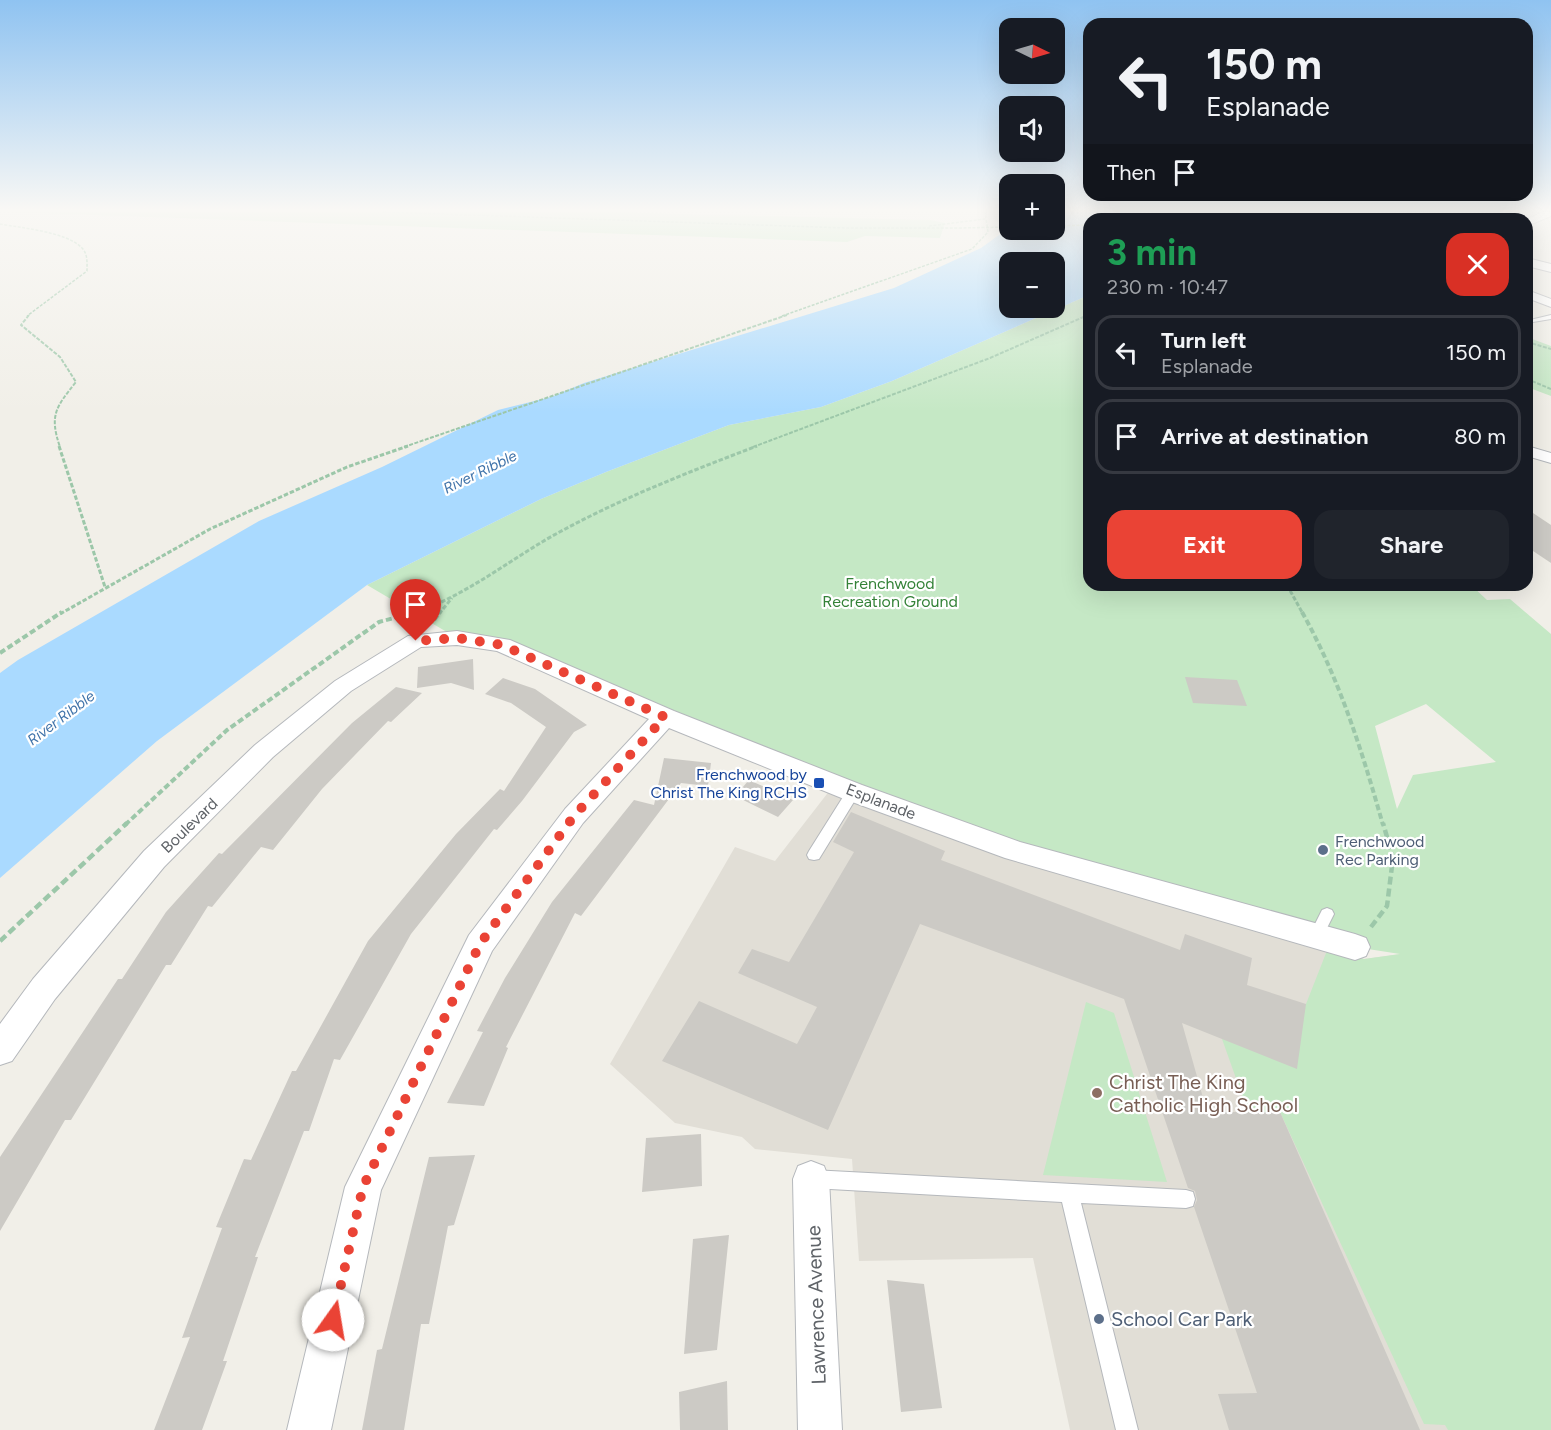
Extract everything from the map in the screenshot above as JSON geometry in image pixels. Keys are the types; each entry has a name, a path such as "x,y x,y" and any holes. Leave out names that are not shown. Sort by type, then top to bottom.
{"street":[{"path":"1533,296 1551,303"},
{"path":"1533,453 1551,458"},
{"name":"Esplanade","path":"416,641 458,638 502,645 665,717 854,792 1015,850 1321,925 1355,947"},
{"name":"Boulevard","path":"0,1050 44,989 154,859 264,751 344,686 416,641"},
{"path":"309,1430 363,1187 480,944 574,816 665,717"},
{"name":"Lawrence Avenue","path":"811,1179 820,1430"}],"lane":[{"path":"1533,320 1551,317"},
{"path":"814,855 854,792"},
{"path":"811,1179 1186,1199"},
{"path":"1069,1193 1127,1430"}],"path":[{"path":"80,279 28,312 21,325 62,356 76,382 57,406 53,427 105,587"},
{"path":"0,653 105,587 210,529 346,468 890,279"},
{"path":"0,941 226,730 379,622 414,614 454,597 549,538 669,479 990,358 1083,317"},
{"path":"1533,344 1551,349"},
{"path":"1533,382 1551,389"},
{"path":"1290,591 1323,649 1357,732 1393,858 1387,906 1355,947"}],"shaded area":[{"name":"Christ The King Catholic High School","path":"830,790 1364,959 1433,950 1551,1430 1070,1430 1033,1258 859,1261 852,1159 755,1149 742,1137 675,1123 610,1064 735,847 775,861"}],"green space":[{"name":"Frenchwood Recreation Ground","path":"1083,298 1083,591 1477,591 1487,600 1510,599 1551,634 1551,1430 1448,1430 1445,1425 1424,1424 1280,1112 1248,1112 1222,1039 1306,1004 1328,948 1364,959 1400,954 1355,947 986,840 502,645 457,638 367,585 541,499 729,425 821,407 892,381 1036,318 1065,318 1065,305","holes":["1426,704 1496,762 1413,775 1397,809 1375,726"]},
{"path":"1533,339 1551,346 1551,396 1533,389"},
{"path":"1086,1002 1114,1013 1167,1182 1043,1175"}],"water":[{"name":"River Ribble","path":"914,279 999,279 999,318 1036,318 892,381 821,407 729,425 606,472 541,499 367,585 157,741 0,878 0,673 18,660 259,521 382,467 498,410 551,397 584,383 894,288"},
{"path":"1065,279 1083,279 1083,298 1065,305"}],"building":[{"path":"1533,513 1551,525 1551,563 1533,551"},
{"path":"473,659 474,690 451,683 417,688 418,667"},
{"path":"1185,677 1237,680 1247,706 1193,703"},
{"path":"503,678 535,689 587,725 574,732 522,801 497,830 494,829 411,934 340,1060 334,1059 309,1131 304,1131 255,1257 258,1257 223,1361 227,1361 202,1430 154,1430 190,1337 182,1338 222,1228 216,1227 244,1159 251,1160 292,1071 296,1071 368,941 456,834 500,789 504,791 546,727 511,703 485,694"},
{"path":"396,687 422,693 391,722 388,721 322,789 273,850 261,847 212,907 208,906 171,965 166,965 71,1120 65,1120 0,1231 0,1157 118,979 122,979 166,912 219,853 222,854 352,723"},
{"path":"664,758 711,763 708,786 681,783 581,916 575,913 506,1047 508,1048 484,1106 447,1103 483,1032 477,1031 505,978 552,902 634,800 654,805"},
{"path":"749,780 793,800 778,817 735,796"},
{"path":"851,812 945,851 941,860 1180,950 1185,934 1252,958 1247,985 1306,1004 1297,1069 1182,1023 1207,1112 1280,1112 1420,1430 1229,1430 1218,1394 1257,1393 1194,1207 1197,1200 1195,1191 1188,1188 1124,999 920,924 828,1130 662,1061 699,1001 797,1044 817,1007 738,973 752,949 789,962 854,852 833,842"},
{"path":"701,1134 702,1186 642,1192 646,1138"},
{"path":"475,1155 454,1225 448,1226 429,1324 421,1324 404,1430 362,1430 377,1350 382,1349 429,1157"},
{"path":"729,1235 717,1350 684,1354 693,1239"},
{"path":"887,1280 924,1284 942,1408 901,1412"},
{"path":"727,1381 728,1430 680,1430 679,1392"}],"place":[{"name":"Frenchwood by Christ The King RCHS","path":"819,783"},
{"name":"Frenchwood Rec Parking","path":"1323,850"},
{"name":"Christ The King Catholic High School","path":"1097,1093"},
{"name":"School Car Park","path":"1099,1319"}],"route":[{"path":"333,1320 363,1187 480,944 574,816 665,717 502,645 458,638 416,641"}]}
